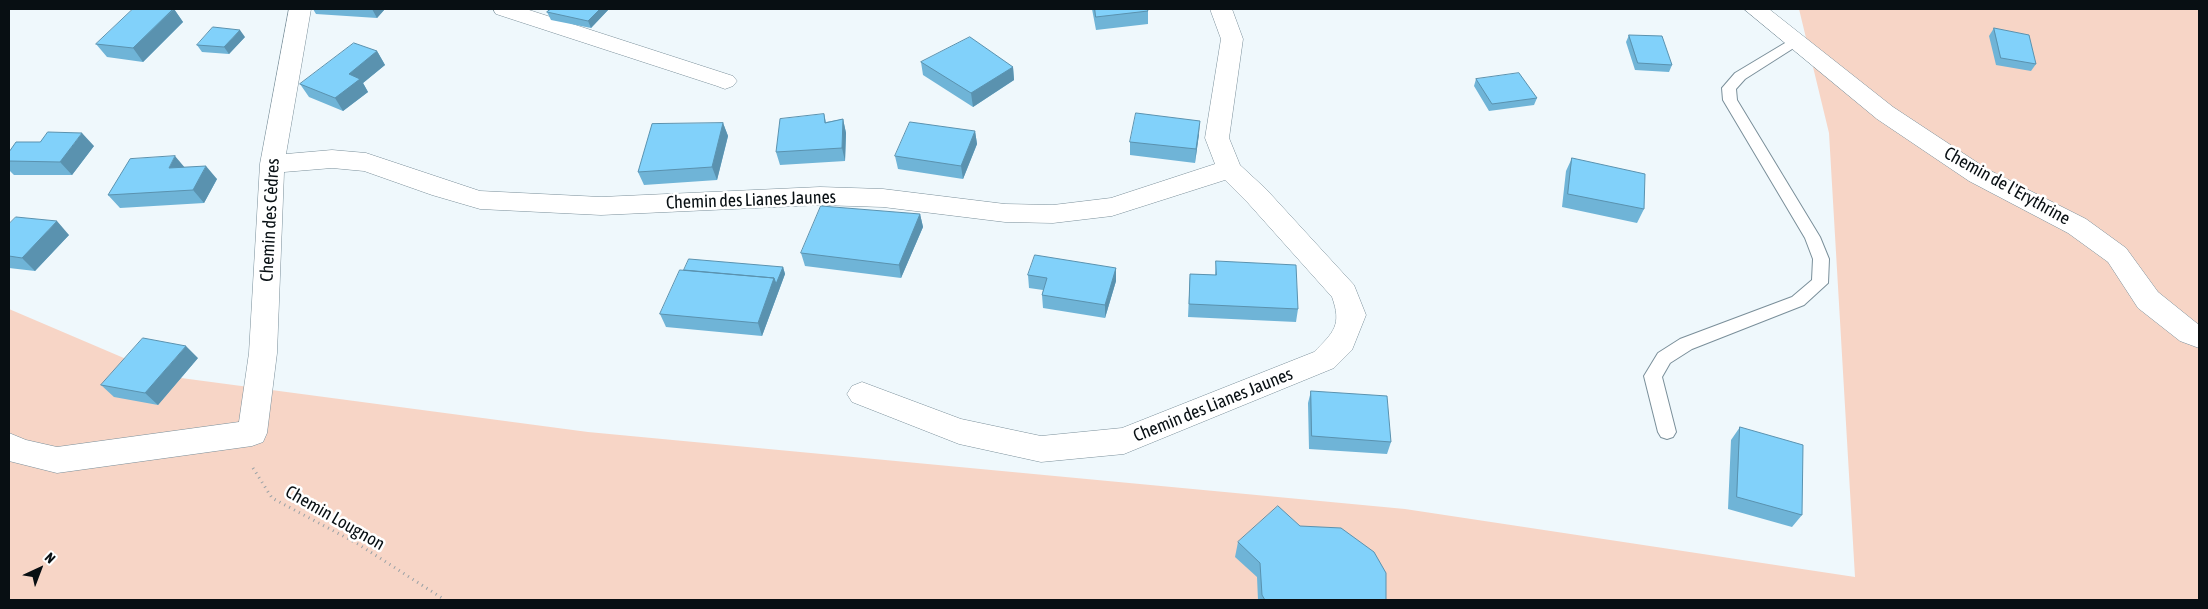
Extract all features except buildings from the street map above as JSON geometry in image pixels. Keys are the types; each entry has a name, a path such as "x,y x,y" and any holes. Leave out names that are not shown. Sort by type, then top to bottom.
{"street":[{"name":"Chemin des Cèdres","path":"252,433 263,353 272,164 300,9"},
{"path":"504,9 725,81"},
{"name":"Chemin des Lianes Jaunes","path":"862,394 960,431 1041,449 1124,441 1324,360 1342,342 1352,315 1344,292 1230,169 1217,138 1232,39 1222,9"},
{"name":"Chemin de l'Erythrine","path":"1755,9 1885,113 1978,175 2077,226 2117,255 2148,300 2190,333 2199,337"},
{"name":"Chemin des Lianes Jaunes","path":"272,164 332,159 366,162 441,189 480,200 601,206 820,196 884,198 1005,213 1053,214 1112,207 1230,169"},
{"path":"9,446 19,452 57,460 252,433"}],"lane":[{"path":"1667,432 1653,376 1664,358 1686,344 1798,301 1820,283 1820,259 1812,237 1730,100 1729,88 1740,76 1795,41"}],"path":[{"name":"Chemin Lougnon","path":"252,433 249,456 257,477 272,498 358,544 445,600"}],"shaded area":[{"path":"1799,9 2199,9 2199,600 9,600 9,309 166,376 588,432 1405,509 1855,577 1829,133"}]}
